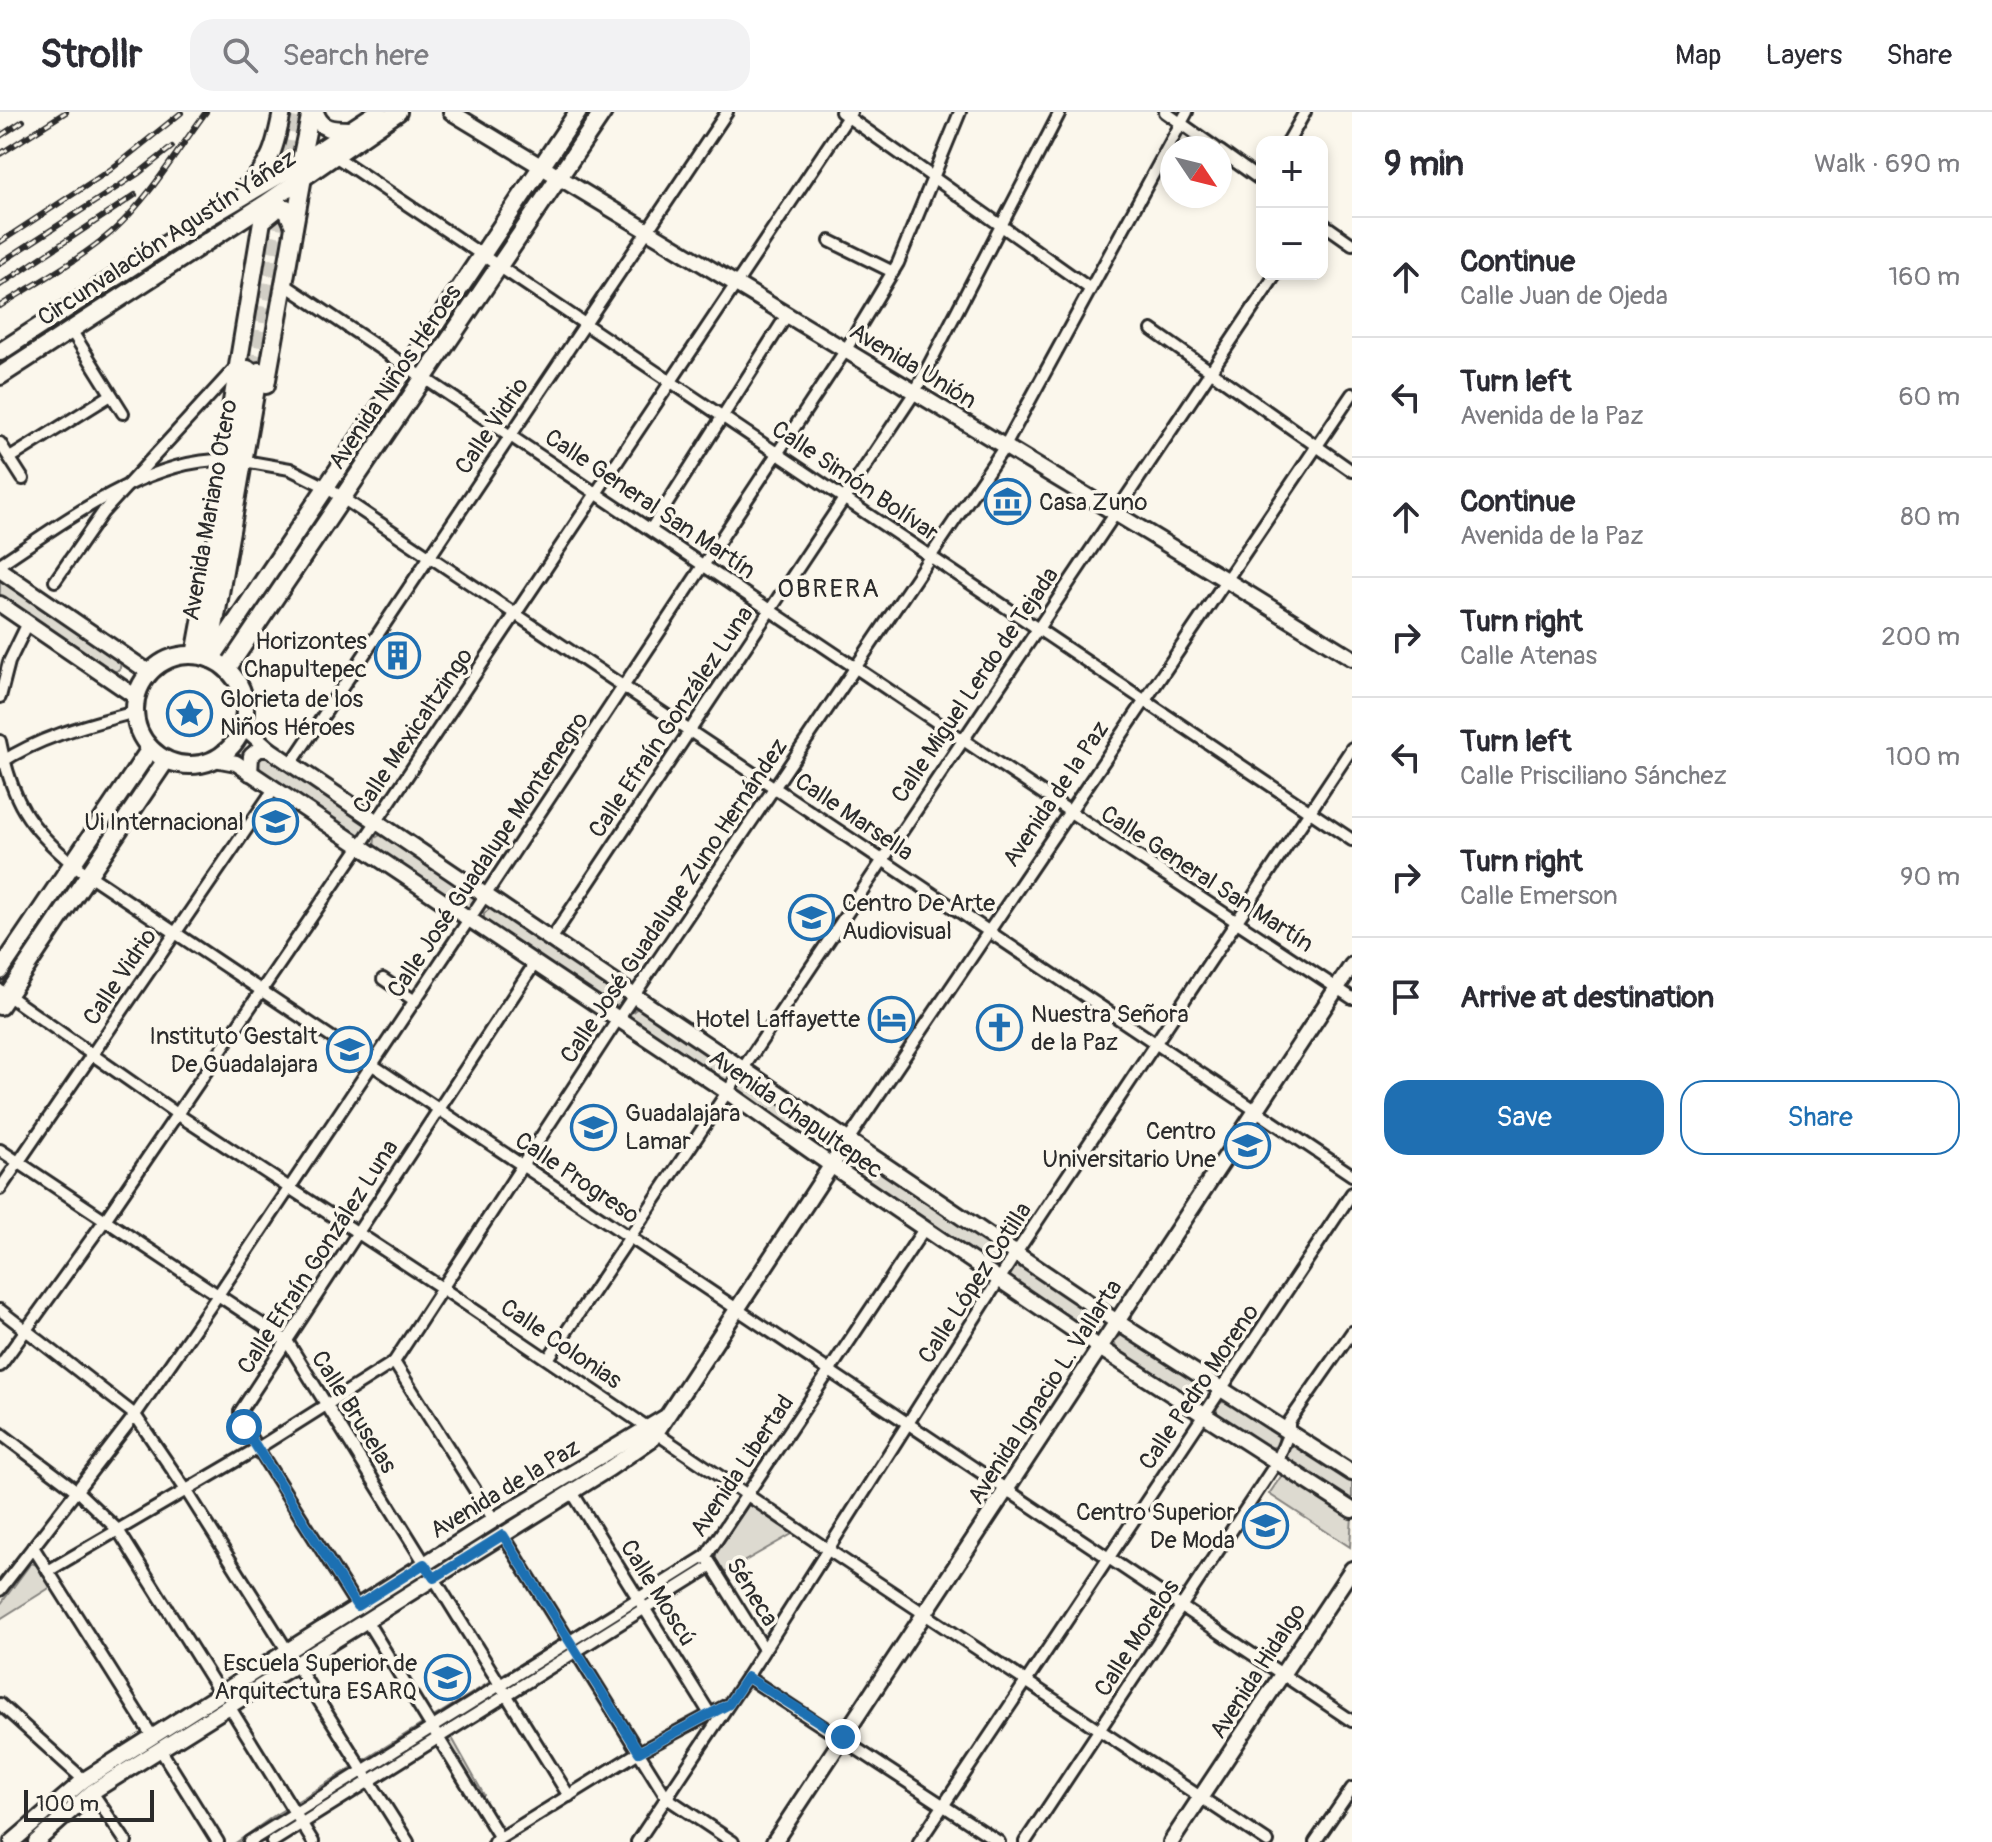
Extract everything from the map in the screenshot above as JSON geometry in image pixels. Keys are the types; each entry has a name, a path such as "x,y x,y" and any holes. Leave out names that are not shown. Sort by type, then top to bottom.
{"main road":[{"path":"205,219 265,169 274,148 282,112"},
{"name":"Circunvalación Agustín Yáñez","path":"0,376 251,213 351,130 378,112"},
{"name":"Circunvalación Agustín Yáñez","path":"0,352 205,219 335,156 398,112"},
{"name":"Avenida Niños Héroes","path":"205,657 326,487 578,112"},
{"name":"Avenida Niños Héroes","path":"227,669 603,112"},
{"path":"316,114 331,130 351,130"},
{"path":"239,452 260,414 303,169 316,114"},
{"path":"239,452 230,410 248,368 259,238 264,218 282,208 288,210 294,226"},
{"path":"199,246 234,231 254,232 259,238"},
{"path":"26,335 37,352"},
{"name":"Avenida Mariano Otero","path":"205,657 239,452"},
{"path":"205,657 227,669 243,695 245,711 243,726 232,746 215,759 191,765 166,760 150,749 137,726 135,705 150,673 172,658 205,657"},
{"path":"0,971 150,749"},
{"path":"2,997 90,876 166,760"}],"street":[{"name":"Avenida Unión","path":"451,112 1352,658"},
{"name":"Calle Vidrio","path":"291,764 727,112"},
{"name":"Calle José Guadalupe Montenegro","path":"0,1590 135,1415 218,1295 845,351 893,272 960,112"},
{"name":"Calle Efraín González Luna","path":"552,938 915,392 1060,112"},
{"path":"1165,112 1199,136"},
{"name":"Calle José Guadalupe Zuno Hernández","path":"48,1571 258,1448 394,1362 634,995 1005,446 1187,112"},
{"path":"1291,136 1305,112"},
{"path":"847,114 1089,288"},
{"name":"Calle Mexicaltzingo","path":"0,1366 105,1220 175,1113 377,821 847,114"},
{"name":"Calle Simón Bolívar","path":"335,156 1352,840"},
{"path":"1232,160 1256,177"},
{"path":"1328,227 1352,244"},
{"path":"830,241 893,272"},
{"name":"Calle Miguel Lerdo de Tejada","path":"548,1359 1272,280"},
{"name":"Calle General San Martín","path":"284,284 1352,998"},
{"path":"651,529 787,315"},
{"path":"71,330 123,413"},
{"path":"1152,330 1352,471"},
{"path":"150,673 0,567 99,499 129,484 248,368"},
{"name":"Avenida de la Paz","path":"12,1842 88,1786 156,1743 229,1706 610,1468 657,1426 1352,394"},
{"path":"10,458 111,395"},
{"path":"0,443 23,479"},
{"name":"Calle Marsella","path":"55,581 103,512 129,484 182,466 239,452 290,469 343,498 1352,1175"},
{"path":"0,604 107,676 135,705 34,743 2,761"},
{"path":"0,697 9,662 28,623"},
{"path":"107,676 122,670 122,654"},
{"name":"Avenida Chapultepec","path":"243,726 269,749 1117,1322 1352,1473"},
{"name":"Calle Progreso","path":"0,741 2,761 28,820 53,848 74,865 1352,1721"},
{"name":"Calle López Cotilla","path":"637,1842 747,1677 1016,1253 1352,748"},
{"path":"250,773 251,756 259,749 269,749"},
{"name":"Avenida Chapultepec","path":"215,759 236,763 726,1091 1100,1348 1352,1510"},
{"name":"Calle Vidrio","path":"0,1189 274,789"},
{"name":"Calle Efraín González Luna","path":"258,1448 240,1420 240,1412 535,963"},
{"name":"Avenida Ignacio L. Vallarta","path":"774,1842 1352,965"},
{"path":"383,979 415,1001"},
{"name":"Calle Colonias","path":"2,997 548,1359 657,1426 827,1549 1268,1842"},
{"name":"Calle Bruselas","path":"0,1150 287,1341 569,1796"},
{"name":"Calle Pedro Moreno","path":"919,1842 1352,1193"},
{"name":"Avenida Libertad","path":"272,1842 506,1695 572,1647 709,1561 748,1494 924,1229"},
{"path":"0,1310 135,1415 186,1490 408,1842"},
{"name":"Calle Morelos","path":"1025,1842 1277,1462 1289,1432 1289,1422 1352,1332"},
{"path":"394,1362 494,1520"},
{"name":"Avenida de la Paz","path":"156,1743 220,1693 287,1650 494,1520 657,1426"},
{"path":"0,1433 77,1491 118,1530 220,1693"},
{"path":"258,1448 357,1606"},
{"name":"Calle Moscú","path":"572,1492 710,1714"},
{"path":"503,1535 667,1798 733,1842"},
{"path":"33,1547 218,1842"},
{"name":"Séneca","path":"709,1561 764,1649"},
{"name":"Avenida Hidalgo","path":"1171,1842 1352,1569"},
{"path":"366,1620 439,1737 497,1840 639,1752 729,1704"},
{"name":"Avenida Libertad","path":"249,1842 500,1685 572,1647"},
{"path":"747,1677 999,1842"},
{"path":"0,1704 88,1786 126,1842"},
{"path":"229,1706 313,1842"},
{"name":"Avenida de la Paz","path":"36,1842 88,1786"},
{"path":"1315,1842 1352,1788"}],"shaded area":[{"path":"0,577 121,661 120,668 110,671 0,597"},
{"path":"261,751 366,821 364,831 356,836 252,768"},
{"path":"384,833 477,896 470,910 374,848 375,838"},
{"path":"493,907 623,995 621,1004 610,1009 484,922 484,913"},
{"path":"640,1006 733,1069 731,1079 724,1083 632,1024 630,1014"},
{"path":"749,1078 834,1137 833,1147 821,1151 737,1091 739,1082"},
{"path":"858,1155 1097,1316 1100,1320 1098,1328 1092,1333 1086,1332 850,1172 849,1161"},
{"path":"1122,1335 1208,1389 1212,1396 1205,1405 1199,1403 1117,1351 1114,1341"},
{"path":"1222,1402 1230,1403 1278,1435 1279,1445 1269,1449 1218,1416 1216,1407"},
{"path":"1293,1445 1352,1481 1352,1503 1288,1462 1286,1449"},
{"path":"1284,1472 1352,1516 1350,1547 1269,1494"},
{"path":"750,1503 792,1534 724,1573 716,1560 716,1553"},
{"path":"699,1553 712,1573 451,1736 484,1795 472,1805 435,1745 281,1842 237,1842 275,1815"},
{"path":"31,1563 37,1565 51,1587 0,1619 0,1605"}],"tunnel":[{"path":"248,369 271,219 293,112"},
{"path":"259,371 287,199"}],"railway":[{"path":"0,154 66,112"},
{"path":"0,306 73,261 114,230 151,188 206,112"},
{"path":"0,242 110,170 181,113"},
{"path":"0,136 23,121"},
{"path":"0,263 139,173 172,147"},
{"path":"0,285 135,195"}],"place":[{"name":"Casa Zuno","path":"1008,502"},
{"name":"Horizontes Chapultepec","path":"398,655"},
{"name":"Glorieta de los Niños Héroes","path":"189,713"},
{"name":"Ui Internacional","path":"275,822"},
{"name":"Centro De Arte Audiovisual","path":"811,917"},
{"name":"Hotel Laffayette","path":"891,1019"},
{"name":"Nuestra Señora de la Paz","path":"1000,1028"},
{"name":"Instituto Gestalt De Guadalajara","path":"349,1050"},
{"name":"Guadalajara Lamar","path":"594,1127"},
{"name":"Centro Universitario Une","path":"1247,1145"},
{"name":"Centro Superior De Moda","path":"1266,1526"},
{"name":"Escuela Superior de Arquitectura ESARQ","path":"448,1677"}],"district":[{"name":"OBRERA","path":"829,589"}],"route":[{"path":"244,1427 357,1606 424,1564 434,1578 503,1535 639,1752 729,1704 747,1677 843,1737"}]}
